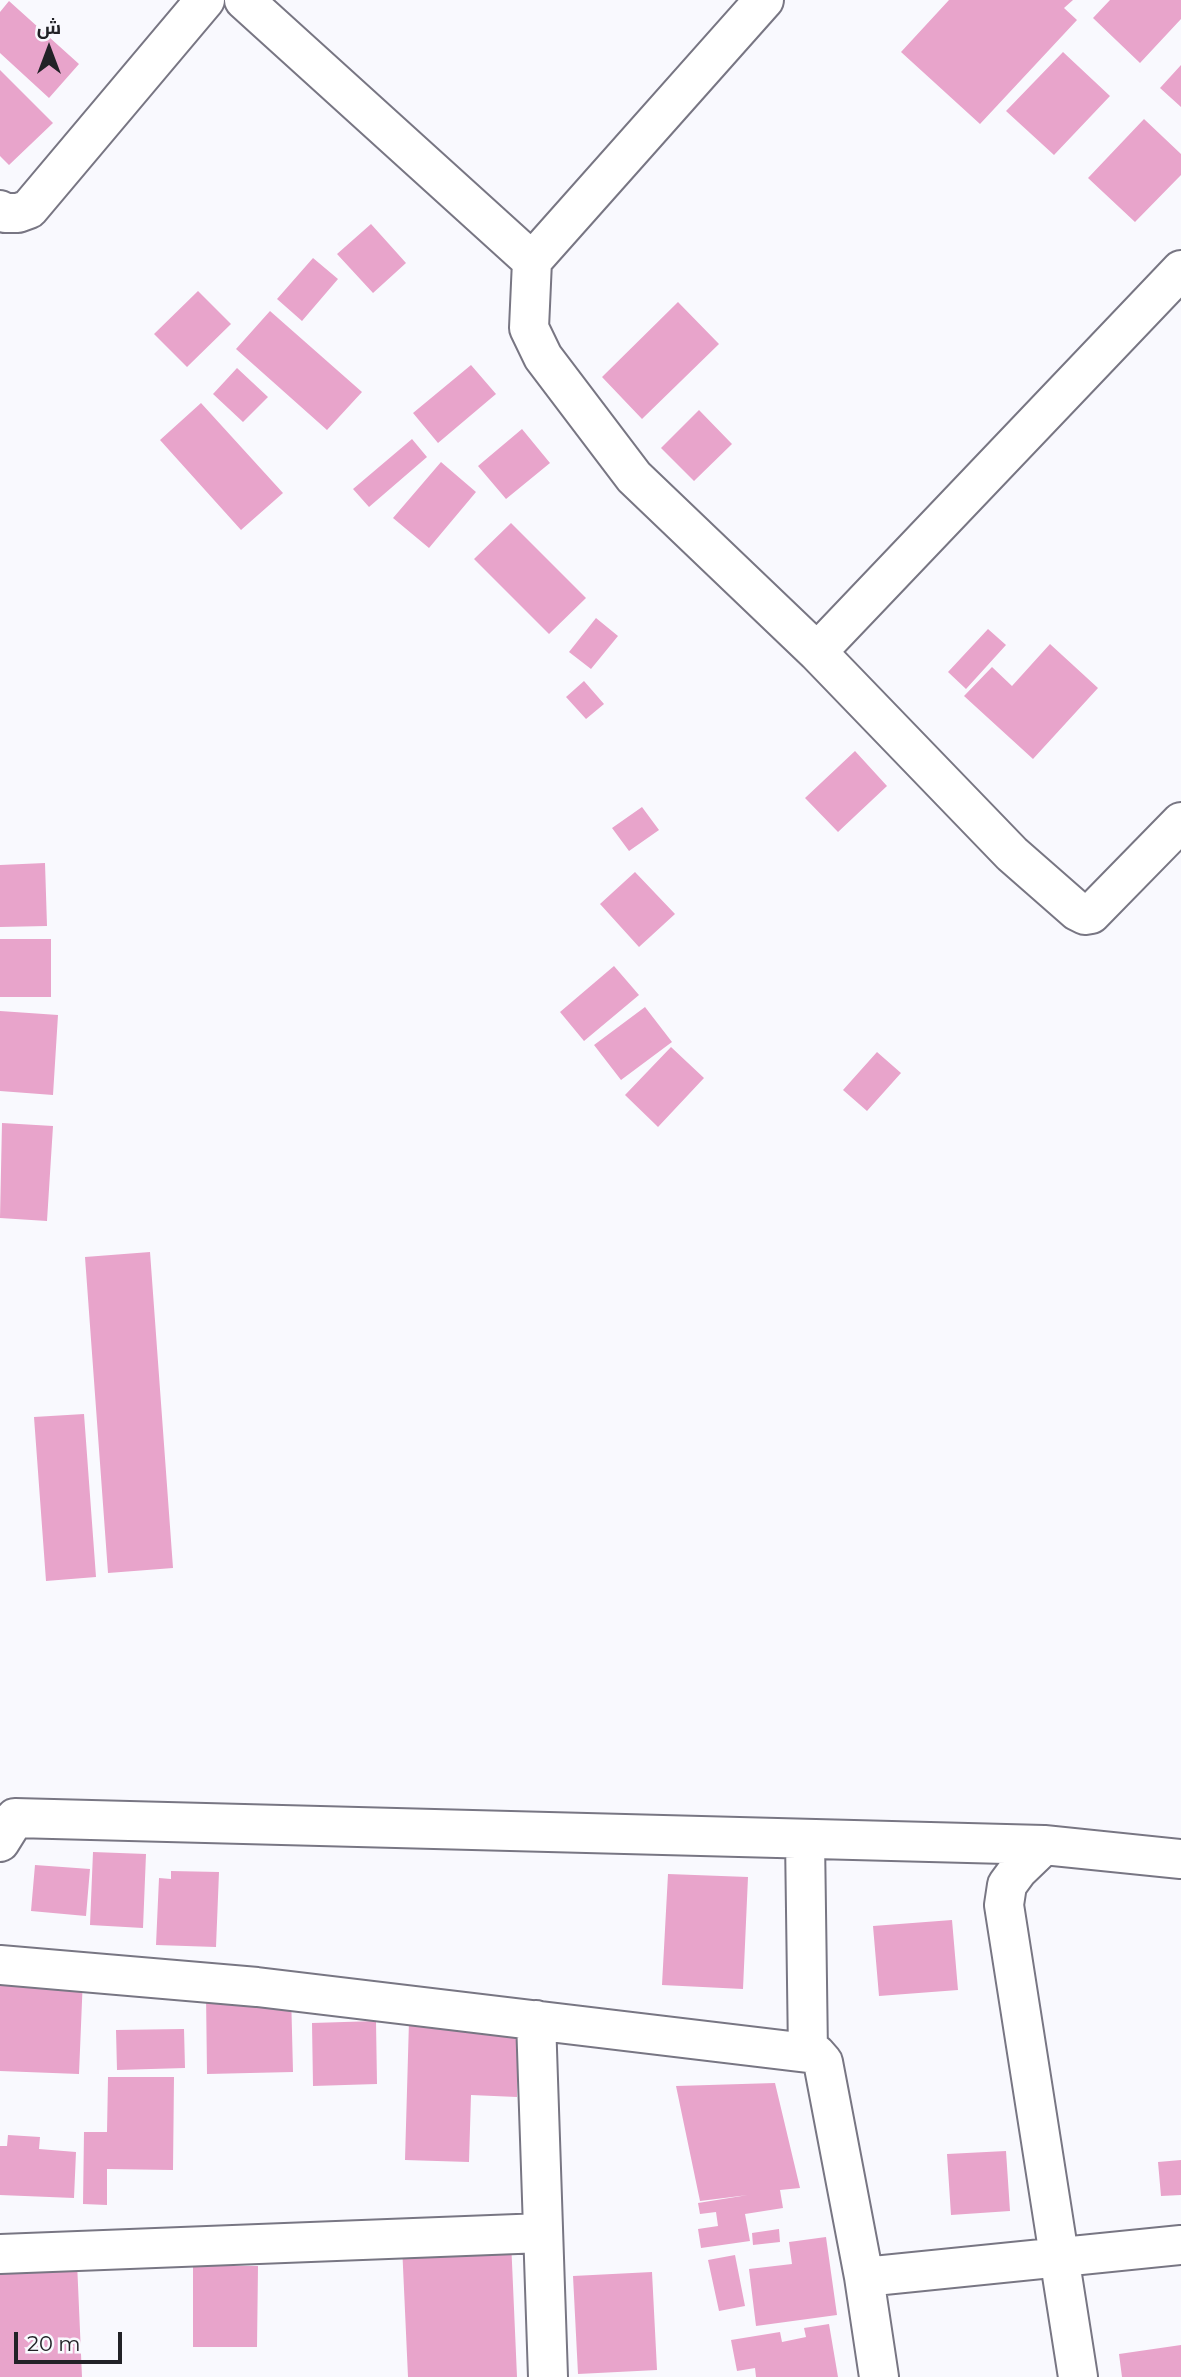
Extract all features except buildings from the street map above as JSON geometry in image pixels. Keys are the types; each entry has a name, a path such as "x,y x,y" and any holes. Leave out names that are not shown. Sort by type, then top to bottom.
{"street":[{"path":"0,210 5,213 19,213 29,209 205,0"},
{"path":"244,0 532,261"},
{"path":"764,0 532,261 528,328 543,357 634,477 817,652 1012,854 1077,911 1085,915 1091,914 1181,822"},
{"path":"817,652 1181,270"},
{"path":"0,1842 15,1818 1044,1845 1181,1859"},
{"path":"805,1839 808,2053"},
{"path":"1044,1845 1018,1870 1007,1885 1004,1905 1078,2377"},
{"path":"0,1965 257,1987 816,2054 823,2062 864,2277 879,2377"},
{"path":"536,2020 548,2377"},
{"path":"0,2254 543,2233"},
{"path":"864,2277 1181,2245"}]}
